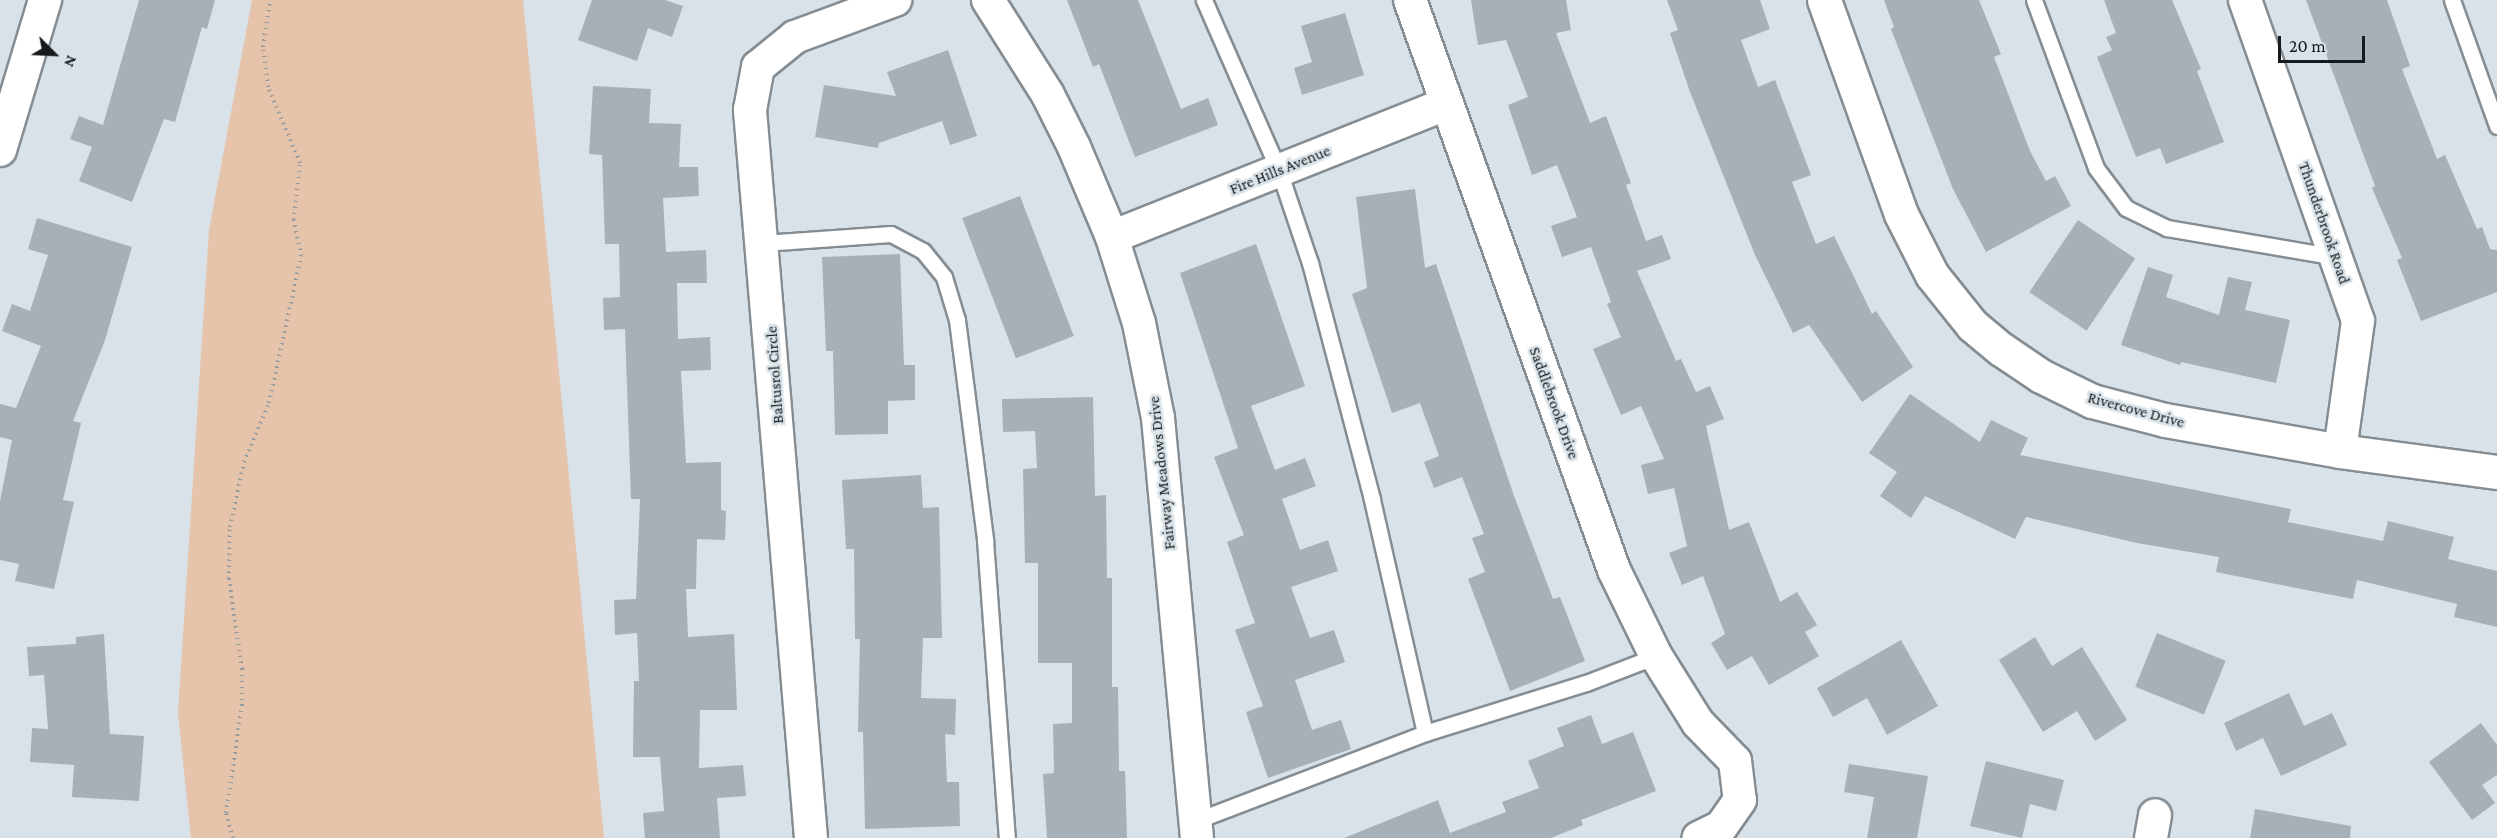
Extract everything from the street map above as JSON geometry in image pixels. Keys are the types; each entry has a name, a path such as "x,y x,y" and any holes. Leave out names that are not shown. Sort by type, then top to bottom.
{"street":[{"path":"0,150 45,0"},
{"name":"Baltusrol Circle","path":"811,838 763,243 750,110 758,67 795,37 895,0"},
{"name":"Fairway Meadows Drive","path":"988,0 1048,95 1112,237 1139,323 1158,417 1196,829"},
{"name":"Saddlebrook Drive","path":"1410,0 1614,570 1656,656 1698,723 1735,761 1740,783 1740,800 1721,827 1698,838"},
{"name":"Rivercove Drive","path":"1824,0 1901,214 1932,275 1972,324 2041,376 2092,401 2165,420 2340,451 2497,472"},
{"name":"Thunderbrook Road","path":"2245,0 2358,321 2340,451"},
{"name":"Fire Hills Avenue","path":"1112,237 1447,104"}],"lane":[{"path":"1204,0 1279,171 1310,263 1372,499 1425,733"},
{"path":"2034,0 2096,168 2126,208 2167,228 2336,257"},
{"path":"2452,0 2497,126"},
{"path":"763,243 891,234 923,251 944,277 957,320 986,540 1007,838"},
{"path":"1196,829 1425,733 1586,683 1656,656"}],"path":[{"path":"232,838 226,813 242,706 242,669 229,579 230,527 244,462 269,403 301,256 294,220 300,163 268,87 263,47 270,0"}],"shaded area":[{"path":"252,0 523,0 604,838 191,838 178,713 209,230"}],"building":[{"path":"139,0 215,0 207,29 202,27 175,122 164,119 132,202 79,181 92,147 70,139 79,116 103,125"},
{"path":"592,0 665,0 683,6 672,37 648,28 637,61 578,40"},
{"path":"1067,0 1138,0 1181,109 1208,98 1218,125 1135,157 1099,64 1093,67"},
{"path":"1471,0 1566,0 1571,30 1556,33 1590,123 1606,116 1631,183 1626,185 1646,241 1662,235 1671,259 1637,271 1676,361 1681,359 1696,392 1710,386 1724,419 1706,426 1729,530 1749,522 1780,602 1797,592 1817,625 1805,632 1819,656 1769,685 1752,656 1727,670 1711,643 1725,634 1703,576 1682,585 1669,553 1687,546 1674,488 1648,494 1641,465 1664,459 1641,406 1621,415 1593,349 1621,337 1607,304 1611,302 1591,247 1562,257 1551,226 1577,217 1557,165 1532,175 1508,105 1528,97 1506,40 1478,45"},
{"path":"1667,0 1760,0 1770,29 1741,40 1758,87 1775,80 1811,175 1792,182 1816,244 1834,236 1872,314 1876,311 1913,367 1862,402 1809,325 1793,333 1755,255 1690,92 1670,33 1678,30"},
{"path":"1884,0 1979,0 2001,54 1994,57 2030,151 2046,181 2055,176 2071,206 1986,252 1953,189 1891,29 1894,27"},
{"path":"2104,0 2172,0 2201,69 2197,71 2224,142 2166,164 2160,148 2136,157 2097,57 2112,50 2106,37 2116,33"},
{"path":"2306,0 2387,0 2410,66 2402,69 2437,159 2445,155 2477,229 2482,227 2490,249 2497,250 2497,292 2421,321 2397,260 2402,258 2372,188 2375,186"},
{"path":"1345,13 1364,75 1302,95 1294,68 1312,62 1301,26"},
{"path":"948,50 977,136 950,145 942,121 879,143 878,148 815,137 824,85 896,96 887,72"},
{"path":"593,86 651,89 649,123 681,124 679,167 698,167 699,196 663,198 666,252 706,250 707,283 677,283 678,339 710,337 711,370 681,371 686,463 721,462 721,510 726,511 725,540 697,539 696,589 686,589 688,637 734,634 737,710 700,710 699,768 743,765 746,796 717,798 720,838 645,838 643,813 664,811 660,757 633,757 634,681 639,681 637,633 615,635 614,600 636,599 640,499 631,499 625,329 604,330 603,298 620,297 619,244 605,244 602,155 589,154"},
{"path":"1415,189 1425,268 1436,264 1513,493 1553,599 1560,597 1585,661 1510,691 1468,579 1485,572 1472,538 1484,534 1462,477 1434,488 1424,462 1439,456 1420,403 1392,413 1352,294 1367,288 1356,197"},
{"path":"1020,196 1074,336 1016,358 962,218"},
{"path":"37,218 132,247 105,340 73,421 81,423 63,500 74,502 54,589 15,581 19,564 0,560 0,501 12,440 0,437 0,404 16,408 41,346 2,331 12,304 30,311 48,255 28,249"},
{"path":"2078,220 2135,259 2087,331 2029,292"},
{"path":"1256,244 1305,386 1251,406 1275,470 1305,458 1316,486 1282,499 1300,550 1328,540 1338,571 1291,587 1310,638 1334,630 1345,662 1295,680 1312,730 1341,720 1351,749 1268,778 1246,712 1263,706 1235,630 1255,623 1227,542 1244,535 1214,457 1238,448 1180,273"},
{"path":"900,254 904,365 915,365 915,400 888,401 888,434 835,435 833,351 826,351 822,257"},
{"path":"2148,267 2173,275 2166,297 2219,315 2228,277 2252,282 2245,310 2290,320 2276,383 2181,362 2180,365 2121,345"},
{"path":"1910,394 1980,442 1991,420 2028,438 2020,455 2291,509 2288,522 2383,541 2388,521 2454,537 2448,559 2497,571 2497,627 2454,617 2457,604 2357,580 2353,599 2216,572 2219,557 2137,543 2026,517 2015,539 1925,496 1911,518 1880,496 1897,472 1869,453"},
{"path":"1093,397 1095,496 1106,495 1107,578 1112,578 1112,687 1118,687 1119,771 1125,771 1127,838 1047,838 1043,774 1054,773 1053,724 1072,723 1072,663 1038,663 1038,563 1025,563 1023,469 1037,468 1035,431 1003,432 1002,399"},
{"path":"921,475 923,508 939,507 942,638 923,638 921,698 956,699 955,735 945,734 947,782 959,782 960,826 865,829 863,732 858,732 860,639 855,639 854,549 846,549 842,480"},
{"path":"2157,633 2226,661 2204,714 2135,687"},
{"path":"104,634 110,734 144,736 139,801 72,797 74,765 30,762 32,728 48,729 44,675 29,676 27,647 76,644 76,637"},
{"path":"2035,637 2052,666 2082,647 2127,720 2095,741 2077,711 2043,732 1999,660"},
{"path":"1901,640 1938,706 1887,735 1867,698 1833,717 1817,688"},
{"path":"2289,693 2304,726 2332,713 2347,745 2281,776 2263,738 2236,751 2224,723"},
{"path":"1591,715 1602,744 1633,732 1656,791 1581,820 1583,825 1551,838 1344,838 1438,800 1450,833 1506,812 1502,802 1539,788 1528,761 1564,746 1557,728"},
{"path":"2481,723 2497,745 2497,775 2482,785 2495,803 2472,820 2429,762"},
{"path":"1986,761 2064,780 2056,811 2030,804 2022,838 1970,826"},
{"path":"1849,764 1928,776 1917,838 1867,838 1874,797 1844,792"},
{"path":"2255,809 2351,826 2350,838 2250,838"}]}
